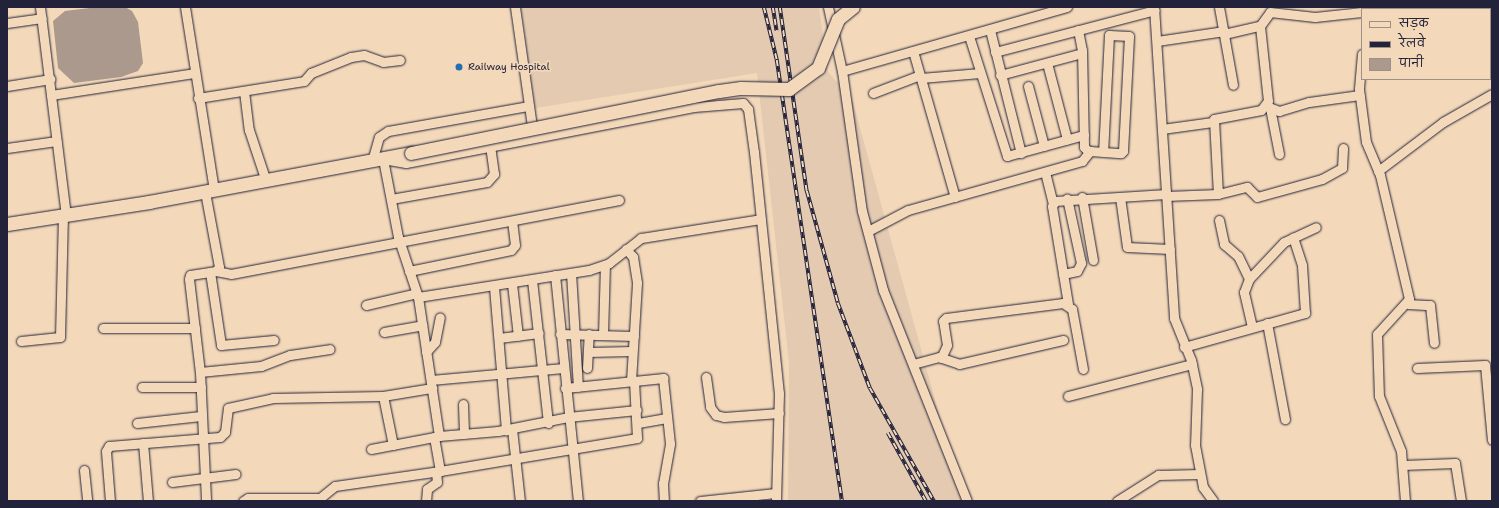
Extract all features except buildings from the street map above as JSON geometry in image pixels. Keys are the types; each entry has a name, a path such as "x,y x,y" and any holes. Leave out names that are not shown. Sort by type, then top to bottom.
{"highway":[{"path":"7,224 266,181 378,160 719,91 741,88 789,89 818,68 838,19 853,7"}],"street":[{"path":"21,341 60,337 64,215 50,79 40,7"},
{"path":"185,7 195,73 219,267 213,271 189,277 200,372 206,501"},
{"path":"515,7 534,138"},
{"path":"828,7 842,71 868,231 883,290 914,364 967,501"},
{"path":"842,71 1067,7"},
{"path":"1219,7 1233,85"},
{"path":"995,52 1154,8 1174,318 1184,347 1192,364 1197,389 1195,445 1200,474 1210,500"},
{"path":"1278,154 1268,107 1260,26 1270,12 1315,17 1361,12"},
{"path":"7,23 42,18"},
{"path":"1157,41 1260,26"},
{"path":"990,30 1000,75 1021,153"},
{"path":"1078,30 1082,53 1084,148 1090,151 1103,152 1123,151 1126,34 1109,35 1103,152"},
{"path":"969,36 1006,154 1021,153 1084,134"},
{"path":"913,51 955,197"},
{"path":"1000,75 1082,53"},
{"path":"198,98 304,81 311,73 351,57 364,55 383,62 400,60"},
{"path":"1047,63 1067,139"},
{"path":"51,95 195,73"},
{"path":"873,93 920,77 980,73"},
{"path":"1361,74 1360,95 1366,142 1378,171 1408,304"},
{"path":"7,86 50,79"},
{"path":"1028,86 1044,146"},
{"path":"244,90 250,130 266,181"},
{"path":"1378,171 1444,122 1492,94"},
{"path":"1162,129 1213,122 1220,116 1268,107 1279,110 1360,95"},
{"path":"378,160 406,163 694,107 743,103 748,109 761,219 779,413 776,497 706,501"},
{"path":"426,501 427,489 437,482 438,471 431,384 417,295 399,241 391,199 378,160 379,137 388,131 529,106"},
{"path":"1213,122 1218,194"},
{"path":"7,148 57,141"},
{"path":"391,199 487,182 494,174 490,147"},
{"path":"1053,204 1057,200 1067,198 1218,194 1247,187 1257,197 1322,179 1344,165 1343,148"},
{"path":"868,231 908,210 1082,162 1090,151"},
{"path":"1046,172 1053,204 1068,304 1083,369"},
{"path":"1082,197 1093,260"},
{"path":"1120,197 1127,247 1170,249"},
{"path":"1063,274 1077,271 1081,263 1067,198"},
{"path":"213,271 231,274 620,200"},
{"path":"366,305 417,295 494,287 571,273 605,265 642,238 761,219"},
{"path":"1220,220 1224,244 1238,256 1249,279"},
{"path":"410,271 511,250 515,245 512,221"},
{"path":"1252,327 1244,292 1249,279 1277,247 1293,237 1316,227"},
{"path":"1184,347 1306,311 1302,265 1293,237"},
{"path":"243,501 248,498 320,498 335,486 515,459 637,438 638,423 633,381 632,351 636,283 633,257 626,249"},
{"path":"603,335 605,265"},
{"path":"213,271 221,345 274,340"},
{"path":"571,273 576,334 578,387"},
{"path":"555,276 565,388 568,417 574,449 578,501"},
{"path":"532,280 548,423"},
{"path":"512,284 518,336"},
{"path":"494,287 501,375 515,459 520,501"},
{"path":"941,358 947,345 943,321 946,318 1068,304"},
{"path":"1405,501 1403,465 1398,437 1379,396 1377,334 1382,325 1408,304 1430,305 1434,343"},
{"path":"426,352 435,342 440,317"},
{"path":"1267,323 1285,419"},
{"path":"384,332 422,325"},
{"path":"103,328 195,328"},
{"path":"498,338 539,333"},
{"path":"560,334 634,336"},
{"path":"587,368 589,334"},
{"path":"914,364 941,358 959,364 1063,340"},
{"path":"200,372 261,366 290,355 330,349"},
{"path":"588,352 632,351"},
{"path":"1068,396 1192,364"},
{"path":"1417,368 1482,364 1486,368 1492,440"},
{"path":"110,501 106,448 143,443 202,440 224,434 226,410 232,406 273,398 383,396 431,384 563,368"},
{"path":"706,377 710,407 716,415 724,417 779,413"},
{"path":"565,388 663,378 670,444 663,483 664,501"},
{"path":"142,387 201,387"},
{"path":"383,396 393,445"},
{"path":"463,404 464,434"},
{"path":"371,449 436,437 509,430 548,423 568,417 637,410"},
{"path":"137,423 201,416"},
{"path":"638,423 667,418"},
{"path":"143,443 148,501"},
{"path":"1403,465 1455,463 1461,501"},
{"path":"84,470 86,501"},
{"path":"172,482 204,476 236,474"},
{"path":"1117,501 1158,475 1200,474"}],"shaded area":[{"path":"521,7 819,7 828,72 852,99 963,501 788,501 789,362 757,73 535,108"}],"water":[{"path":"98,7 125,7 132,11 138,22 143,63 138,71 121,77 74,83 58,68 53,21 65,11"}],"railway":[{"path":"764,7 777,60 842,501"},
{"path":"773,7 777,31"},
{"path":"780,7 807,191 838,303 870,388 934,501"},
{"path":"888,433 926,501"}],"place":[{"name":"Railway Hospital","path":"459,67"}]}
